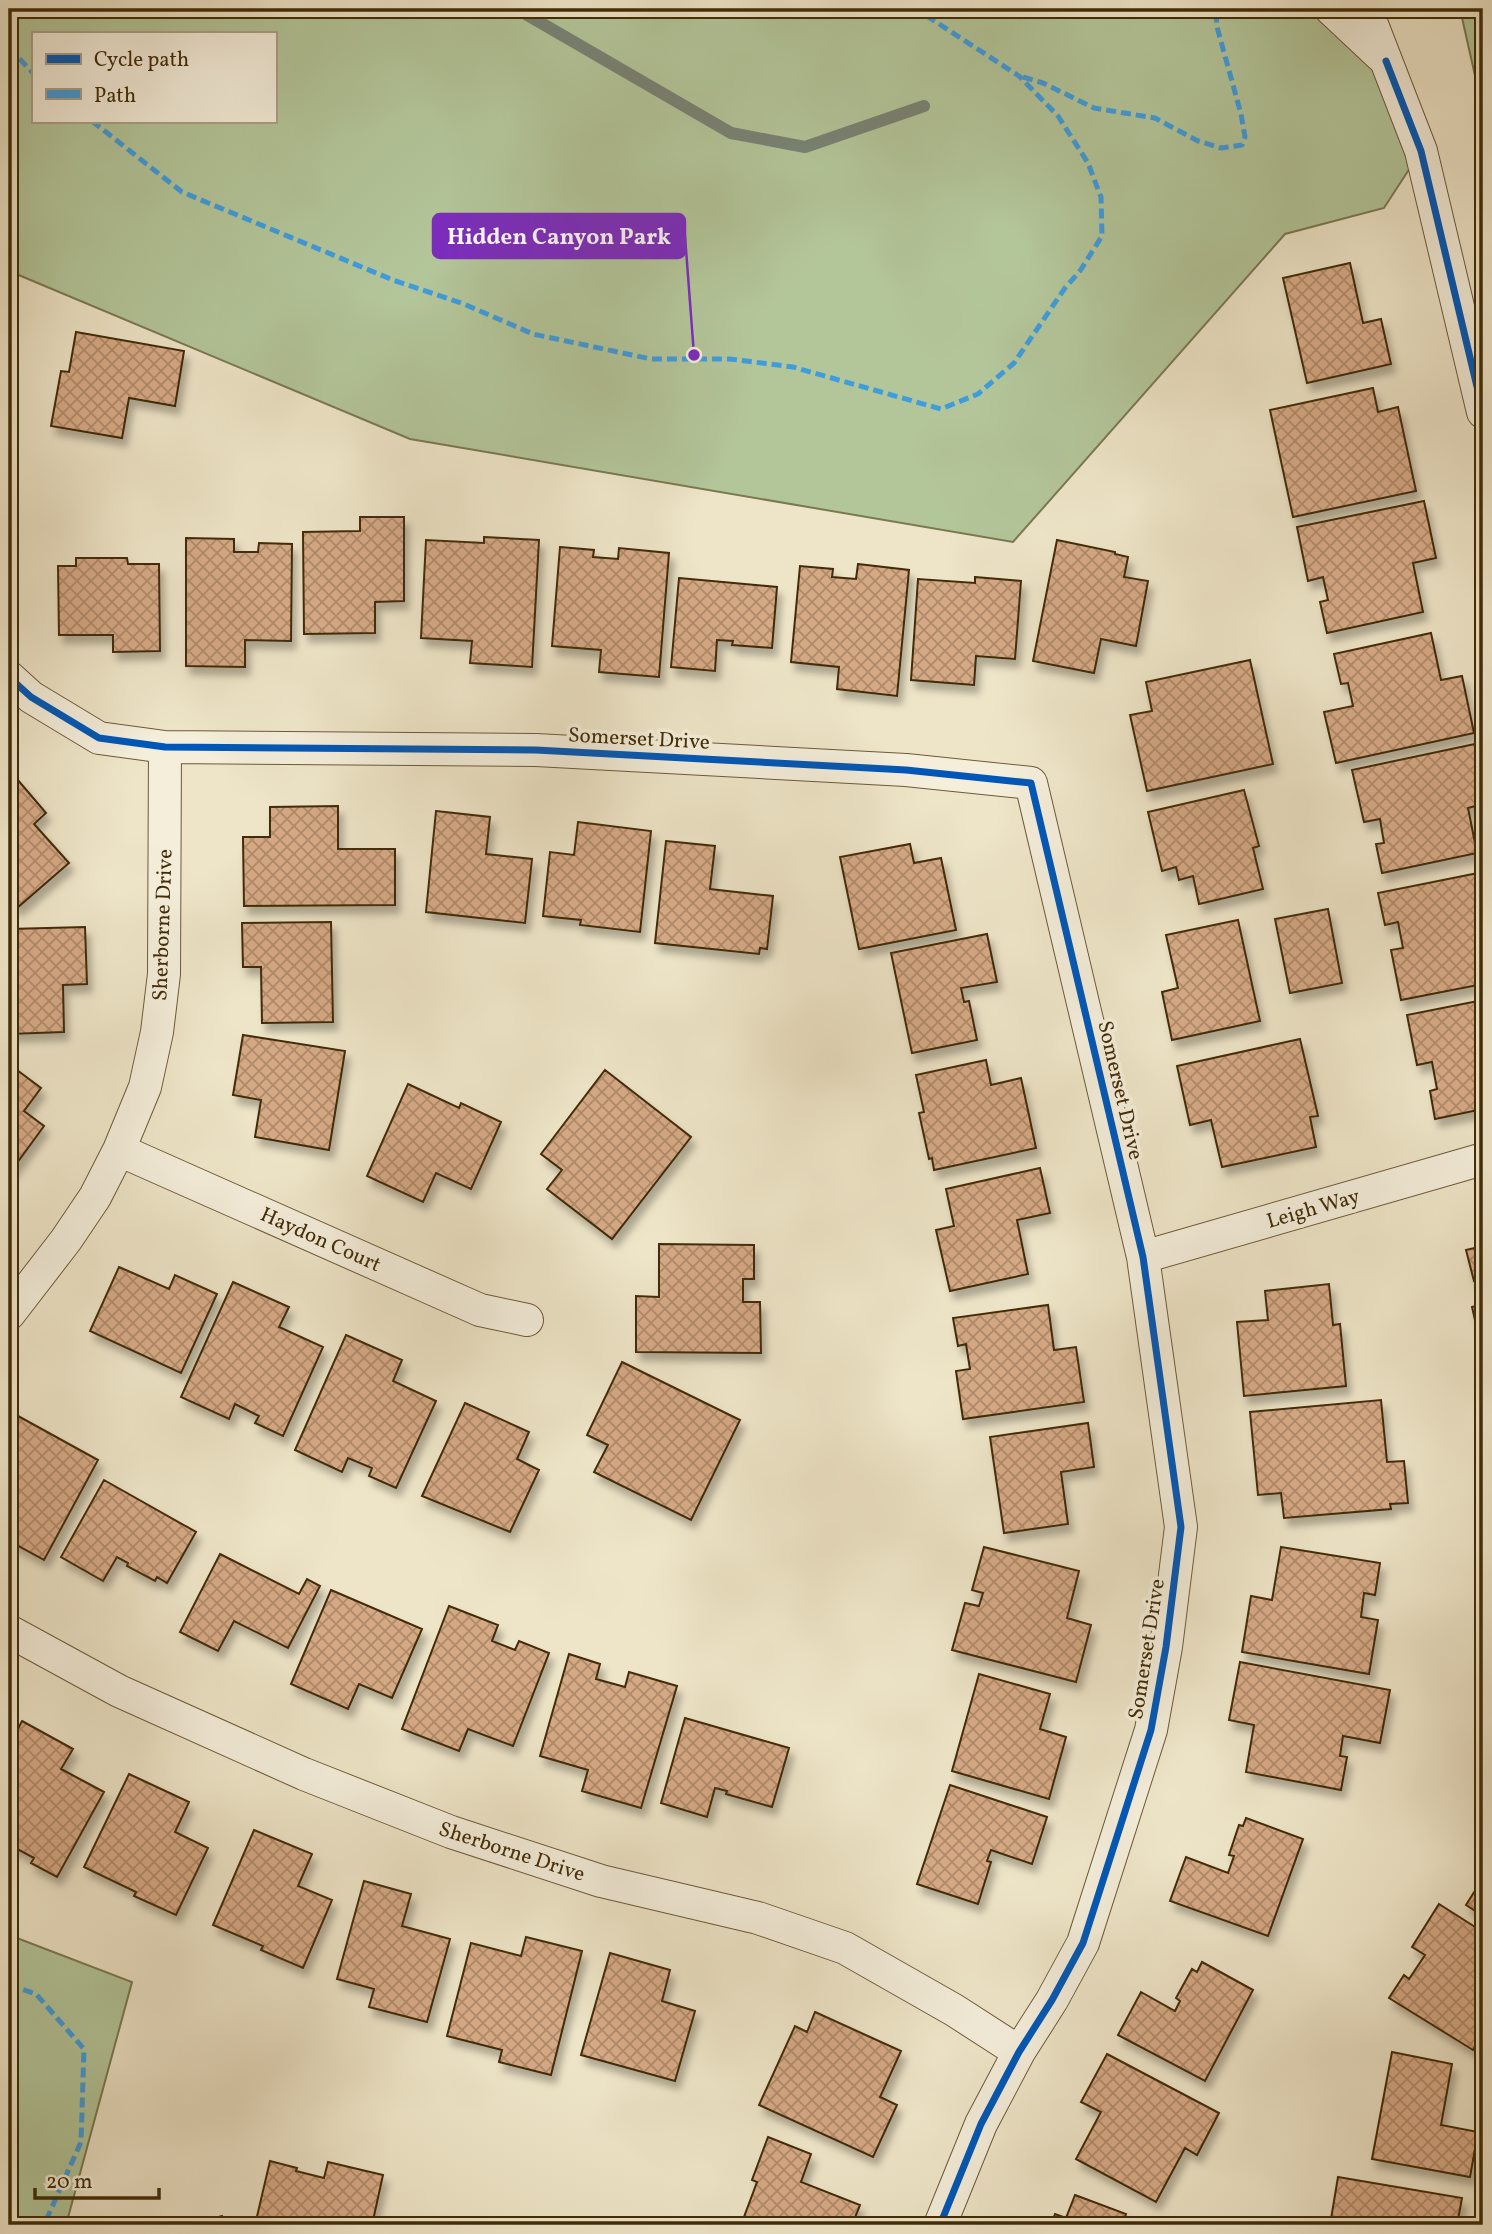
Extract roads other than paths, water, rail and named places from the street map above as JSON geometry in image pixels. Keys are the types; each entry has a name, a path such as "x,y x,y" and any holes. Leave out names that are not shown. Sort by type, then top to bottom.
{"street":[{"path":"1332,9 1386,61"},
{"path":"1366,9 1421,151 1483,412"},
{"path":"9,677 31,698 99,738 165,747"},
{"name":"Sherborne Drive","path":"9,1314 66,1240 95,1197 119,1150 145,1087 164,974 165,747"},
{"name":"Somerset Drive","path":"165,747 536,750 906,770 1031,783 1143,1257 1181,1527 1166,1647 1151,1730 1083,1943 1052,2000 1018,2052 981,2124 940,2225"},
{"name":"Haydon Court","path":"119,1150 480,1310 527,1320"},
{"name":"Leigh Way","path":"1143,1257 1483,1159"},
{"name":"Sherborne Drive","path":"9,1631 119,1691 304,1774 451,1832 601,1881 758,1918 845,1948 954,2010 1018,2052"}],"waterway":[{"path":"517,9 731,133 805,147 924,106"}],"place":[{"name":"Hidden Canyon Park","path":"694,355"}]}
